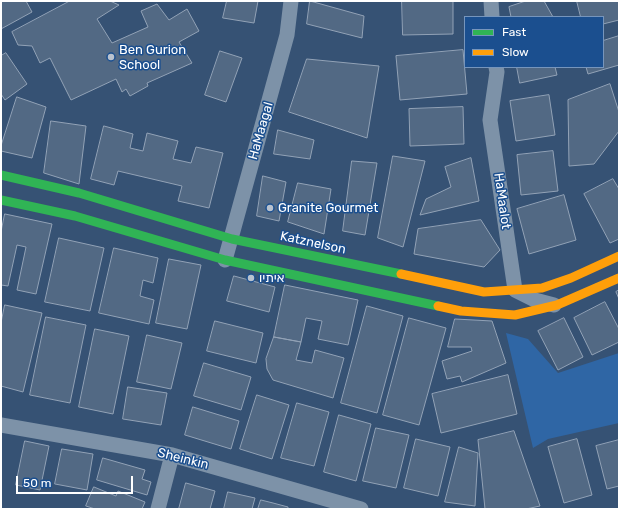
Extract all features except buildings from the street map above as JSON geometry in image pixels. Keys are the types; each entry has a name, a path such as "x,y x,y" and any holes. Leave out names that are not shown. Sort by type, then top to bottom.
{"street":[{"name":"HaMaagal","path":"225,260 287,35 291,1"},
{"path":"491,1 492,16"},
{"name":"HaMaalot","path":"496,68 497,72 490,120 515,290"},
{"name":"Katznelson","path":"1,175 79,193 232,239 484,292 542,288 571,278 619,256"},
{"path":"1,200 74,216 225,260 461,311 516,315 557,306 619,278"},
{"path":"515,290 535,300 557,306"},
{"name":"Sheinkin","path":"1,425 172,455 361,509"},
{"path":"158,509 172,455"}],"shaded area":[{"path":"506,333 528,339 558,373 619,353 619,423 548,439 533,448"}],"traffic: fast":[{"path":"1,175 79,193 232,239 401,274"},
{"path":"1,200 75,216 225,260 438,306"}],"traffic: slow":[{"path":"401,274 484,292 542,288 571,278 619,256"},
{"path":"438,306 461,311 515,315 557,305 619,278"}],"place":[{"name":"Ben Gurion School","path":"111,57"},
{"name":"Granite Gourmet","path":"270,208"},
{"name":"איתיו","path":"251,278"}]}
